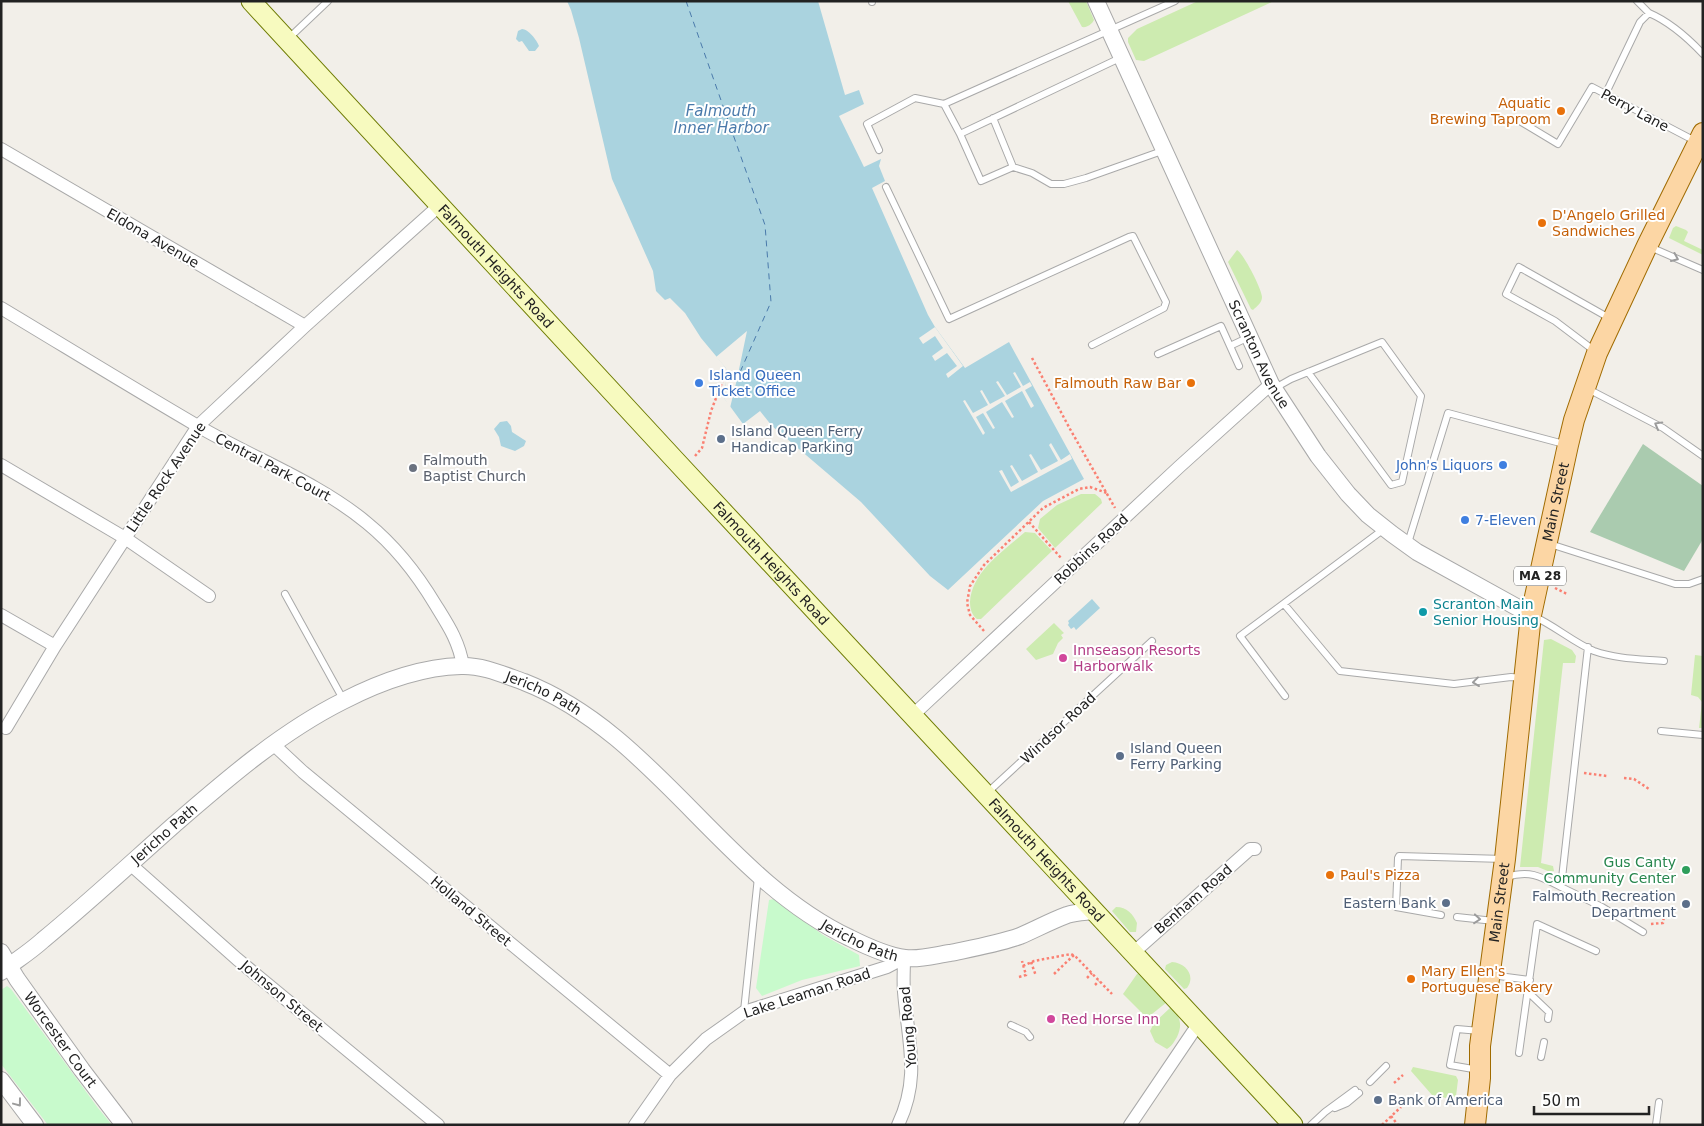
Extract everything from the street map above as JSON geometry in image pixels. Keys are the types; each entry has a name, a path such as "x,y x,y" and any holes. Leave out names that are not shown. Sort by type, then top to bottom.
{"main road":[{"name":"Falmouth Heights Road","path":"251,1 1293,1125"},
{"name":"Main Street","path":"1474,1125 1480,1078 1481,1039 1503,868 1531,615 1568,445 1584,388 1597,353 1700,138"},
{"name":"Main Street","path":"1463,1125 1473,1069 1481,1039"}],"street":[{"name":"Scranton Avenue","path":"1096,1 1273,386 1296,424 1328,469 1368,515 1407,546 1531,615"},
{"name":"Eldona Avenue","path":"1,149 305,326"},
{"name":"Little Rock Avenue","path":"6,728 55,646 198,426 305,326 440,206"},
{"name":"Central Park Court","path":"1,308 198,426 348,508 372,527 412,570 428,592 461,649 463,666"},
{"name":"Robbins Road","path":"913,716 1122,520 1273,386"},
{"path":"1,464 125,538 209,596"},
{"path":"1,615 55,646"},
{"name":"Jericho Path","path":"4,963 42,942 214,791 273,744 294,730 344,700 395,679 428,670 463,666 487,669 533,686 586,716 634,754 758,876 788,901 834,931 863,944 904,958 925,957 994,944 1017,937 1065,916 1093,910"},
{"name":"Holland Street","path":"273,744 302,772 670,1075"},
{"name":"Benham Road","path":"1133,953 1250,849 1255,849"},
{"name":"Johnson Street","path":"130,864 237,959 438,1125"},
{"name":"Lake Leaman Road","path":"635,1125 670,1075 706,1039 744,1012 880,969 904,958"},
{"name":"Young Road","path":"898,1125 908,1099 912,1075 912,1048 904,991 904,958"},
{"name":"Worcester Court","path":"4,963 124,1125"},
{"path":"1130,1125 1199,1023"},
{"path":"1,1080 35,1125"}],"lane":[{"path":"287,40 328,1"},
{"path":"879,150 867,124 915,98 944,104 1175,1"},
{"path":"1637,1 1648,14 1662,18 1703,54"},
{"path":"1605,95 1640,22 1648,14"},
{"path":"960,134 1121,58"},
{"name":"Perry Lane","path":"1518,120 1558,144 1592,87 1605,95 1700,138"},
{"path":"944,104 981,181 1013,167 1032,173 1051,184 1064,184 1164,151"},
{"path":"993,118 1013,167"},
{"path":"886,187 949,319 1132,236 1166,302 1166,306 1092,345"},
{"path":"1647,246 1703,270"},
{"path":"1597,353 1555,321 1506,294 1519,268 1612,320"},
{"path":"1158,354 1222,326 1239,366"},
{"path":"1230,346 1250,337"},
{"path":"1273,386 1382,342 1421,396 1402,482 1390,485 1308,372"},
{"path":"1584,388 1663,428 1703,456"},
{"path":"1407,546 1448,413 1568,445"},
{"path":"1286,696 1240,636 1385,528"},
{"path":"1547,542 1675,584 1689,584 1703,579"},
{"path":"285,594 344,700"},
{"path":"1284,604 1340,671 1454,684 1511,677 1524,678"},
{"path":"1531,615 1552,624 1594,651 1617,656 1664,660"},
{"name":"Windsor Road","path":"986,794 1152,641"},
{"path":"1562,887 1588,647"},
{"path":"1661,732 1703,735"},
{"path":"1441,916 1396,907 1398,858 1403,855 1503,868 1516,874 1533,874 1602,907 1643,932"},
{"path":"744,1012 758,876"},
{"path":"1458,918 1496,921"},
{"path":"1519,1054 1537,924 1596,951"},
{"path":"1489,975 1530,980"},
{"path":"1528,992 1549,1012 1548,1019"},
{"path":"1011,1026 1026,1032 1030,1037"},
{"path":"1473,1069 1450,1066 1457,1029 1481,1039"},
{"path":"1541,1057 1544,1042"},
{"path":"1368,1080 1384,1065"},
{"path":"1311,1125 1325,1112 1344,1105 1357,1091"},
{"path":"1656,1125 1659,1102"}],"path":[{"path":"1032,358 1122,520"},
{"path":"690,461 702,448 711,411 725,376 737,379"},
{"path":"993,640 973,619 968,610 967,598 970,586 984,565 1043,508 1080,489 1090,487 1107,493"},
{"path":"1029,522 1070,568"},
{"path":"1551,587 1567,594"},
{"path":"1582,773 1607,776"},
{"path":"1624,778 1634,779 1649,789"},
{"path":"1650,924 1663,923 1664,916"},
{"path":"1054,974 1074,955"},
{"path":"1024,966 1031,962 1074,955 1112,994"},
{"path":"1019,977 1026,975 1022,961"},
{"path":"1031,962 1036,976"},
{"path":"1088,978 1092,973"},
{"path":"1095,985 1099,981"},
{"path":"1394,1083 1403,1075"},
{"path":"1382,1125 1401,1107"},
{"path":"1391,1116 1398,1125"}],"green space":[{"path":"1068,1 1086,1 1094,20 1092,23 1082,27"},
{"path":"1198,1 1274,1 1144,61 1136,60 1128,38 1137,29"},
{"path":"1676,226 1688,232 1684,241 1703,250 1703,255 1669,238 1673,228"},
{"path":"1237,250 1248,264 1261,293 1261,301 1253,310 1228,262"},
{"path":"1643,444 1703,486 1703,539 1684,571 1590,532"},
{"path":"1081,494 1095,494 1101,499 1102,503 1055,548 1038,528 1040,519 1057,505"},
{"path":"1025,532 1035,533 1052,551 981,619 977,619 970,607 972,591 976,581 990,562"},
{"path":"1054,623 1064,633 1061,635 1063,638 1058,643 1053,654 1036,660 1026,649"},
{"path":"1551,639 1572,650 1576,656 1575,663 1563,663 1541,863 1553,866 1554,871 1550,872 1538,867 1520,867 1544,640"},
{"path":"1695,655 1703,656 1703,728 1699,728 1702,702 1698,697 1691,695"},
{"path":"774,899 823,935 859,955 860,966 802,980 762,996 756,988 769,900"},
{"path":"1116,907 1123,908 1131,914 1137,923 1136,932 1130,932 1112,911"},
{"path":"1172,962 1182,965 1188,971 1190,983 1187,988 1184,989 1165,969 1166,965"},
{"path":"1140,973 1167,1002 1147,1018 1123,994 1137,974"},
{"path":"7,986 112,1125 48,1125 1,1064 1,990"},
{"path":"1171,1007 1177,1014 1180,1028 1175,1041 1167,1049 1155,1042 1150,1031 1154,1023"},
{"path":"1413,1067 1456,1076 1458,1080 1456,1096 1451,1099 1432,1095 1411,1071"}],"water":[{"name":"Falmouth Inner Harbor","path":"567,1 818,1 845,95 859,90 864,104 839,116 864,167 881,159 879,166 885,181 872,188 928,315 965,368 1009,342 1084,479 1043,501 948,590 930,576 861,502 772,426 760,411 743,424 724,398 726,368 701,338 685,313 670,298 665,300 656,291 653,271 612,179 579,38"},
{"path":"522,29 529,33 539,46 535,51 529,51 522,41 519,42 516,39 518,31"},
{"path":"507,421 511,426 512,432 526,441 524,446 515,451 501,446 499,437 494,429 500,422"},
{"path":"1092,599 1100,608 1076,630 1074,627 1071,629 1068,621"}],"pier":[{"path":"935,327 963,366 948,378 946,374 957,366 947,353 935,361 932,356 943,348 935,336 923,344 919,338"},
{"path":"747,331 730,408 724,398 726,368 716,357"},
{"path":"1015,372 1023,386 1030,382 1032,386 1025,390 1034,406 1031,408 1022,391 1005,401 1014,417 1012,418 1002,402 986,412 995,428 993,429 983,413 976,417 985,433 983,435 963,401 965,400 973,413 988,405 980,391 982,390 990,404 1005,396 996,382 998,381 1007,395 1021,387 1013,373"},
{"path":"1051,443 1061,460 1070,454 1072,459 1011,492 999,471 1002,470 1011,487 1019,482 1010,466 1012,465 1022,481 1038,472 1029,455 1031,454 1041,470 1058,461 1049,445"}],"ferry route":[{"path":"686,1 765,225 771,302 737,379"}],"place":[{"name":"Aquatic Brewing Taproom","path":"1561,111"},
{"name":"D'Angelo Grilled Sandwiches","path":"1542,223"},
{"name":"Island Queen Ticket Office","path":"699,383"},
{"name":"Falmouth Raw Bar","path":"1191,383"},
{"name":"Island Queen Ferry Handicap Parking","path":"721,439"},
{"name":"John's Liquors","path":"1503,465"},
{"name":"Falmouth Baptist Church","path":"413,468"},
{"name":"7-Eleven","path":"1465,520"},
{"name":"Scranton Main Senior Housing","path":"1423,612"},
{"name":"Innseason Resorts Harborwalk","path":"1063,658"},
{"name":"Island Queen Ferry Parking","path":"1120,756"},
{"name":"Gus Canty Community Center","path":"1686,870"},
{"name":"Paul's Pizza","path":"1330,875"},
{"name":"Eastern Bank","path":"1446,903"},
{"name":"Falmouth Recreation Department","path":"1686,904"},
{"name":"Mary Ellen's Portuguese Bakery","path":"1411,979"},
{"name":"Red Horse Inn","path":"1051,1019"},
{"name":"Bank of America","path":"1378,1100"}]}
